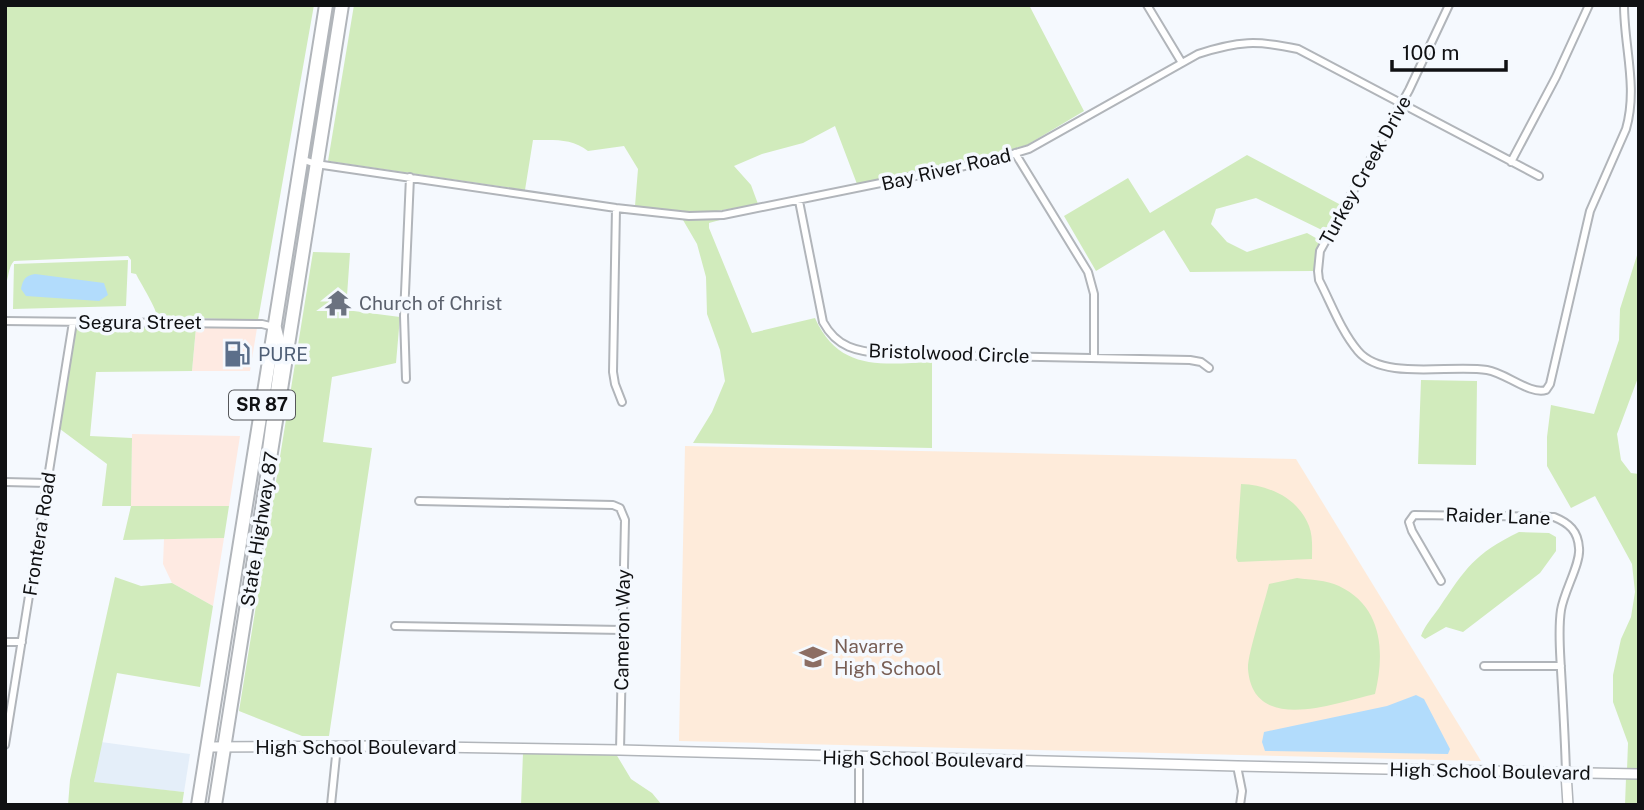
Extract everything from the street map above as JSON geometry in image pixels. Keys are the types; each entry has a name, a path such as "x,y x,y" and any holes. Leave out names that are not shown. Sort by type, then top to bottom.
{"highway":[{"name":"SR 87","path":"198,805 326,5"},
{"name":"State Highway 87","path":"215,805 342,5"}],"street":[{"path":"1147,5 1182,63"},
{"name":"Turkey Creek Drive","path":"1449,5 1401,104 1320,251 1320,280 1359,353 1373,362 1399,368 1487,370 1504,374 1536,391 1546,390 1550,384 1590,211 1630,116 1632,89 1624,5"},
{"path":"1510,162 1556,78 1589,5"},
{"name":"Bay River Road","path":"301,159 316,164 616,208 705,217 799,201 1029,149 1198,54 1243,43 1267,42 1298,50 1539,176"},
{"path":"1015,153 1093,284 1094,356"},
{"path":"405,379 404,316 410,177"},
{"name":"Bristolwood Circle","path":"799,201 823,322 830,334 844,346 884,354 1094,356 1190,360 1209,368"},
{"path":"616,208 613,372 622,402"},
{"name":"Segura Street","path":"5,321 262,324 274,327"},
{"name":"Frontera Road","path":"5,745 73,322"},
{"path":"265,486 266,440 281,340 278,328 274,327"},
{"path":"5,482 47,483"},
{"name":"Cameron Way","path":"419,502 614,505 621,510 625,520 620,750"},
{"name":"Raider Lane","path":"1441,581 1412,531 1409,522 1413,515 1545,516 1569,524 1578,539 1580,552 1578,563 1568,582 1561,611 1566,773"},
{"path":"395,626 622,630"},
{"path":"5,642 22,642"},
{"path":"1484,666 1561,666"},
{"path":"331,805 337,746"},
{"name":"High School Boulevard","path":"208,747 620,750 1639,774"},
{"path":"859,757 859,805"},
{"path":"1237,766 1242,790 1240,805"},
{"path":"1566,773 1568,805"}],"shaded area":[{"path":"196,327 257,328 250,371 192,371"},
{"path":"132,434 240,436 229,506 131,506"},
{"path":"685,446 1296,459 1481,761 679,741"},
{"path":"224,538 213,606 172,583 163,564 164,539"},
{"path":"101,742 190,754 184,792 94,783"}],"green space":[{"path":"5,5 314,5 258,320 157,317 136,274 131,273 131,260 128,256 14,261 5,286"},
{"path":"354,5 1029,5 1084,111 1027,145 857,184 835,126 803,143 762,154 734,166 751,185 758,204 705,213 635,206 638,169 624,146 588,151 569,142 533,140 525,190 328,161"},
{"path":"1247,155 1341,205 1326,232 1256,198 1216,209 1211,224 1227,242 1247,252 1307,233 1321,241 1317,248 1314,271 1190,272 1164,230 1096,271 1064,216 1128,178 1150,213"},
{"path":"683,220 720,220 709,223 709,228 752,333 815,318 825,335 837,348 850,356 880,363 932,362 932,448 693,443 712,412 725,381 720,350 707,314 706,277 697,244"},
{"path":"1639,249 1639,375 1617,434 1621,460 1631,473 1639,474 1639,770 1627,770 1628,743 1613,702 1613,675 1621,639 1631,617 1635,592 1632,564 1595,496 1571,508 1547,466 1547,437 1551,405 1594,414 1619,340 1620,309"},
{"path":"313,252 350,253 346,310 400,317 396,363 332,377 323,442 372,448 329,736 302,736 239,711"},
{"path":"128,260 126,306 13,309 14,264"},
{"path":"76,326 196,327 192,371 96,372 90,436 132,438 131,506 102,506 107,464 60,429"},
{"path":"1421,380 1477,381 1476,465 1418,464"},
{"path":"1241,484 1272,490 1298,508 1310,530 1312,559 1238,562 1236,558"},
{"path":"131,506 229,506 224,538 123,540"},
{"path":"1519,532 1549,533 1556,537 1556,551 1540,573 1463,632 1446,627 1425,639 1421,636 1472,563"},
{"path":"115,577 141,586 172,583 213,606 200,687 117,673 94,782 184,792 182,805 68,805 70,780"},
{"path":"1297,578 1324,581 1339,586 1365,606 1377,632 1380,647 1375,694 1298,710 1280,708 1264,702 1253,689 1248,662 1269,584"},
{"path":"523,753 616,754 631,779 652,793 662,805 521,805"},
{"path":"1626,778 1639,779 1639,805 1625,805"}],"water":[{"path":"35,274 104,283 108,295 99,301 26,296 21,289 23,283 27,277"},
{"path":"1416,695 1424,699 1450,749 1448,754 1265,751 1262,742 1264,732 1387,706"}],"place":[{"name":"Church of Christ","path":"338,303"},
{"name":"PURE","path":"237,354"},
{"name":"Navarre High School","path":"813,657"}]}
